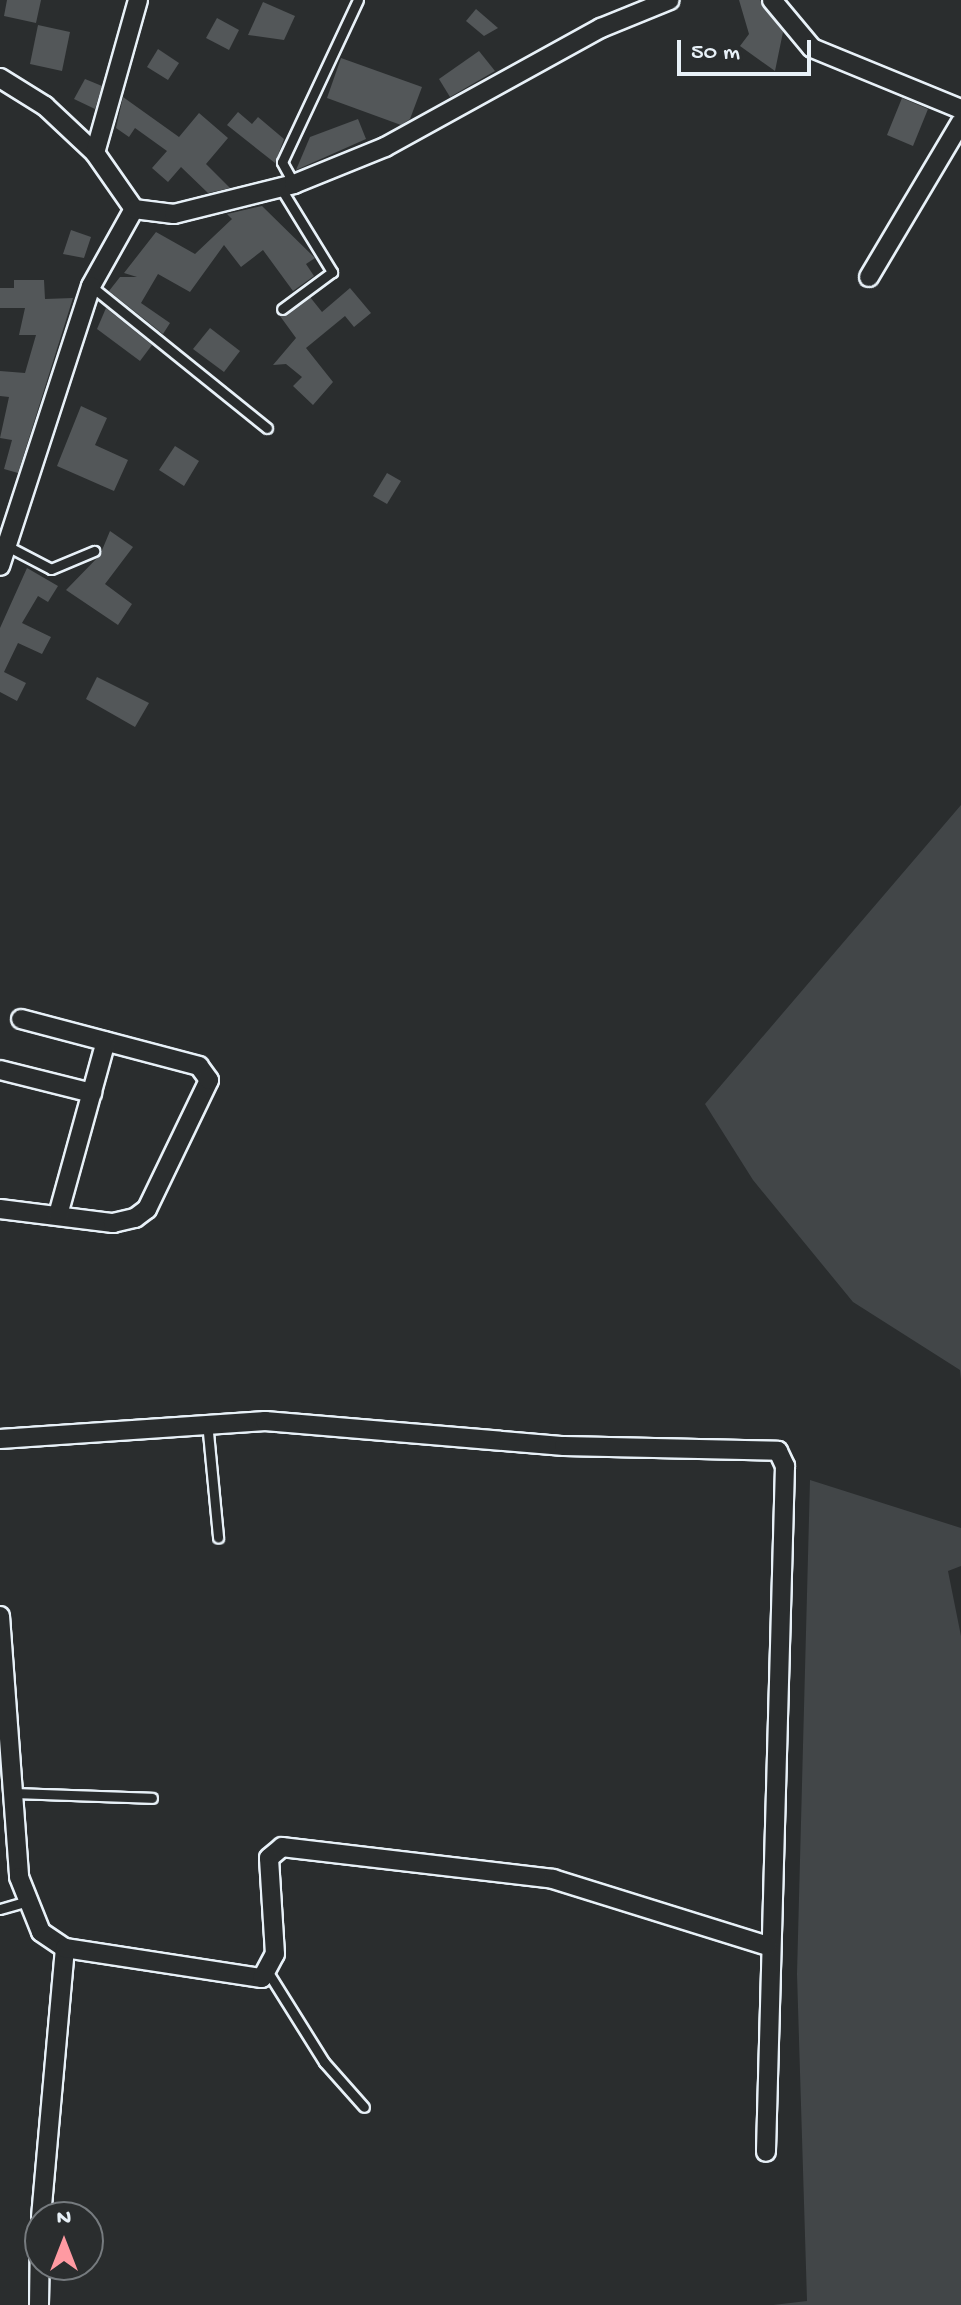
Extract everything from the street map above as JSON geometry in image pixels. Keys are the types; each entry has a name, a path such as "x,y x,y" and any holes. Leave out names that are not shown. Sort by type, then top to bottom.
{"street":[{"path":"95,153 138,0"},
{"path":"1,75 45,106 95,153 134,209 174,214 287,186 385,147 601,28 670,0"},
{"path":"772,0 812,48 961,109"},
{"path":"869,277 961,122"},
{"path":"0,566 9,547 91,286 134,209"},
{"path":"0,1209 121,1223 142,1214 208,1086 199,1066 21,1019"},
{"path":"58,1215 106,1041"},
{"path":"0,1070 92,1093"},
{"path":"0,1439 207,1422 352,1424 564,1446 778,1451 785,1466 768,1946 766,2152"},
{"path":"0,1616 3,1716 24,1902 41,1932 65,1948 253,1978 269,1974 269,1858 282,1847 553,1879 768,1946"},
{"path":"42,2201 65,1948"},
{"path":"39,2281 39,2305"}],"lane":[{"path":"282,309 332,272 287,186 282,162 358,0"},
{"path":"91,286 267,428"},
{"path":"9,547 51,569 94,551"},
{"path":"207,1422 218,1537"},
{"path":"11,1793 152,1798"},
{"path":"0,1909 24,1902"},
{"path":"269,1974 324,2062 364,2107"}],"shaded area":[{"path":"961,805 961,1380 960,1370 853,1302 753,1180 705,1104"},
{"path":"810,1480 961,1528 961,1566 948,1571 961,1636 961,2305 773,2305 807,2301 797,1974"}],"building":[{"path":"7,0 41,0 36,23 4,16"},
{"path":"739,0 760,0 783,32 775,71 740,46 749,34"},
{"path":"263,2 295,16 284,40 248,35"},
{"path":"476,9 498,28 484,36 466,21"},
{"path":"217,18 239,30 229,50 206,38"},
{"path":"38,25 70,32 62,71 30,64"},
{"path":"158,49 179,63 168,80 147,67"},
{"path":"479,51 495,71 450,97 439,79"},
{"path":"341,58 422,87 410,119 401,125 327,98"},
{"path":"85,79 102,86 95,109 74,99"},
{"path":"123,97 179,137 199,113 228,138 206,164 230,188 208,193 181,167 168,182 152,168 167,151 135,128 129,137 116,128"},
{"path":"902,98 928,109 913,146 887,135"},
{"path":"238,112 252,124 258,117 284,139 275,163 227,125"},
{"path":"358,119 366,139 296,170 310,137"},
{"path":"262,206 315,258 306,264 314,276 293,291 263,250 241,267 224,245 190,292 158,274 141,303 170,323 163,334 109,291 120,277 137,277 124,273 156,232 195,254 232,219 227,214"},
{"path":"71,230 91,237 84,258 63,254"},
{"path":"14,280 44,280 45,299 73,298 18,473 4,469 12,440 0,438 9,397 0,396 0,371 25,373 36,335 19,335 25,308 0,308 0,288 14,288"},
{"path":"350,288 371,313 354,327 345,316 306,348 333,382 313,405 293,386 302,377 286,364 273,365 296,338 280,316 310,297 322,312"},
{"path":"106,308 152,345 140,361 97,329"},
{"path":"210,328 240,351 224,372 193,349"},
{"path":"81,406 107,418 95,445 128,460 114,491 57,466"},
{"path":"175,446 199,461 184,486 159,470"},
{"path":"387,473 401,481 387,504 373,496"},
{"path":"110,531 133,547 105,584 132,604 118,625 66,590 100,555"},
{"path":"27,568 58,586 48,602 38,596 22,623 51,637 42,654 18,643 4,672 26,683 17,701 0,692 0,628"},
{"path":"97,677 149,703 135,727 86,699"}]}
